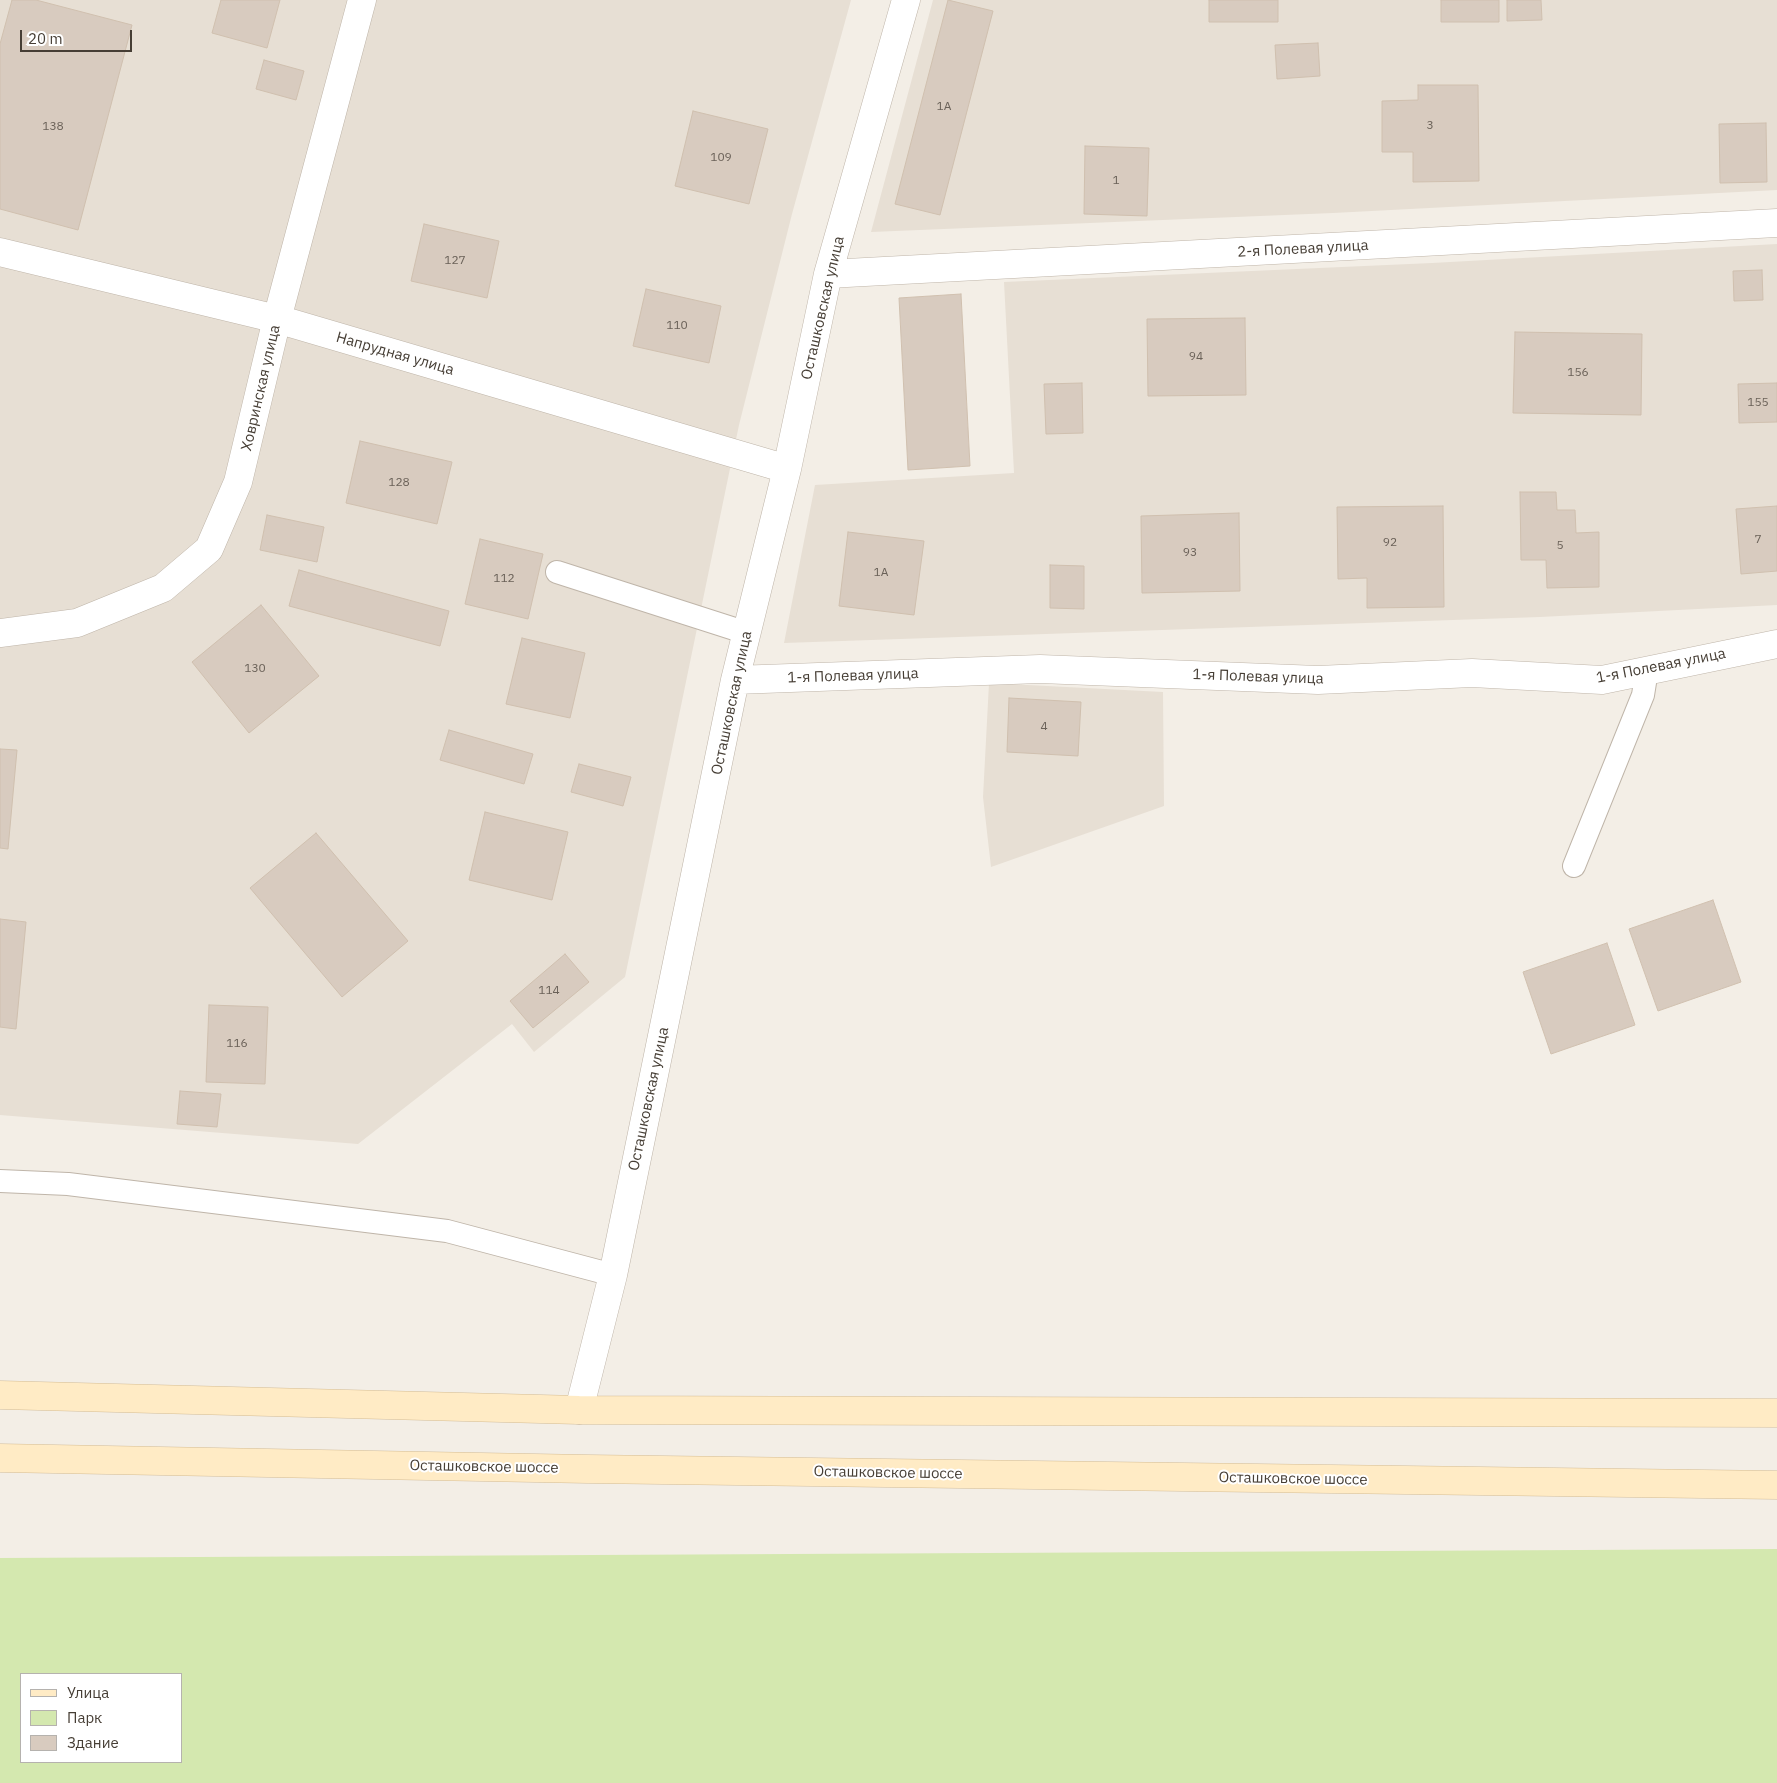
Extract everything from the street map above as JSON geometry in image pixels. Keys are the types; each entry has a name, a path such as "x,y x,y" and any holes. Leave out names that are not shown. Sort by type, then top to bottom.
{"main road":[{"path":"0,1396 579,1410 1777,1412"},
{"name":"Осташковское шоссе","path":"0,1458 588,1470 1777,1485"}],"street":[{"name":"Ховринская улица","path":"0,633 77,623 163,588 209,549 238,482 277,319 362,0"},
{"name":"Осташковская улица","path":"579,1410 613,1275 735,680 787,470 828,274 906,0"},
{"name":"2-я Полевая улица","path":"828,274 1777,223"},
{"name":"Напрудная улица","path":"0,252 277,319 787,470"},
{"name":"1-я Полевая улица","path":"735,680 1040,669 1318,680 1472,673 1602,680 1777,644"}],"lane":[{"path":"557,572 747,633"},
{"path":"1574,866 1642,695 1647,670"},
{"path":"0,1181 68,1184 447,1231 613,1275"}],"shaded area":[{"path":"0,0 851,0 792,214 739,425 625,977 534,1052 512,1024 358,1144 0,1115"},
{"path":"933,0 1777,0 1777,190 1333,213 871,232"},
{"path":"1777,244 1777,605 1540,617 784,643 815,485 1014,473 1004,282 1432,263"},
{"path":"989,683 1163,692 1164,806 991,867 983,797"}],"green space":[{"path":"1777,1549 1777,1783 0,1783 0,1558"}],"building":[{"path":"12,0 36,0 132,25 78,230 0,209 0,44"},
{"path":"221,0 280,0 267,48 212,33"},
{"path":"948,0 993,11 940,215 895,204"},
{"path":"1209,0 1278,0 1278,22 1209,22"},
{"path":"1441,0 1499,0 1499,22 1441,22"},
{"path":"1507,0 1541,0 1542,20 1507,21"},
{"path":"1318,43 1320,76 1277,79 1275,45"},
{"path":"264,60 304,71 296,100 256,89"},
{"path":"1418,85 1478,85 1479,181 1413,182 1413,152 1382,152 1382,101 1418,100"},
{"path":"693,111 768,129 749,204 675,186"},
{"path":"1766,123 1767,182 1720,183 1719,124"},
{"path":"1085,146 1149,148 1147,216 1084,214"},
{"path":"424,224 499,241 487,298 411,281"},
{"path":"1762,270 1763,300 1734,301 1733,271"},
{"path":"646,289 721,306 709,363 633,346"},
{"path":"961,294 970,466 908,470 899,298"},
{"path":"1245,318 1246,395 1148,396 1147,319"},
{"path":"1515,332 1642,334 1641,415 1513,413"},
{"path":"1082,383 1083,433 1046,434 1044,384"},
{"path":"1777,383 1777,422 1739,423 1738,384"},
{"path":"360,441 452,462 437,524 346,503"},
{"path":"1520,492 1556,492 1557,510 1575,510 1576,533 1599,532 1599,587 1547,588 1546,560 1521,560"},
{"path":"1443,506 1444,607 1367,608 1367,578 1338,579 1337,507"},
{"path":"1777,506 1777,571 1741,574 1736,509"},
{"path":"1239,513 1240,591 1142,593 1141,516"},
{"path":"267,515 324,527 317,562 260,550"},
{"path":"848,532 924,541 914,615 839,606"},
{"path":"480,539 543,554 528,619 465,604"},
{"path":"1050,565 1084,566 1084,609 1050,608"},
{"path":"299,570 449,611 440,646 289,606"},
{"path":"261,605 319,676 249,733 192,662"},
{"path":"522,638 585,653 570,718 506,704"},
{"path":"1009,698 1081,702 1078,756 1007,752"},
{"path":"449,730 533,754 524,784 440,760"},
{"path":"0,749 17,750 8,849 0,848"},
{"path":"579,764 631,777 623,806 571,792"},
{"path":"485,812 568,832 552,900 469,880"},
{"path":"316,833 408,941 342,997 250,888"},
{"path":"1713,900 1741,982 1658,1011 1629,929"},
{"path":"0,919 26,922 16,1029 0,1027"},
{"path":"1607,943 1635,1025 1551,1054 1523,972"},
{"path":"565,954 589,982 533,1028 510,1001"},
{"path":"209,1005 268,1007 265,1084 206,1082"},
{"path":"180,1091 221,1094 217,1127 177,1124"}]}
